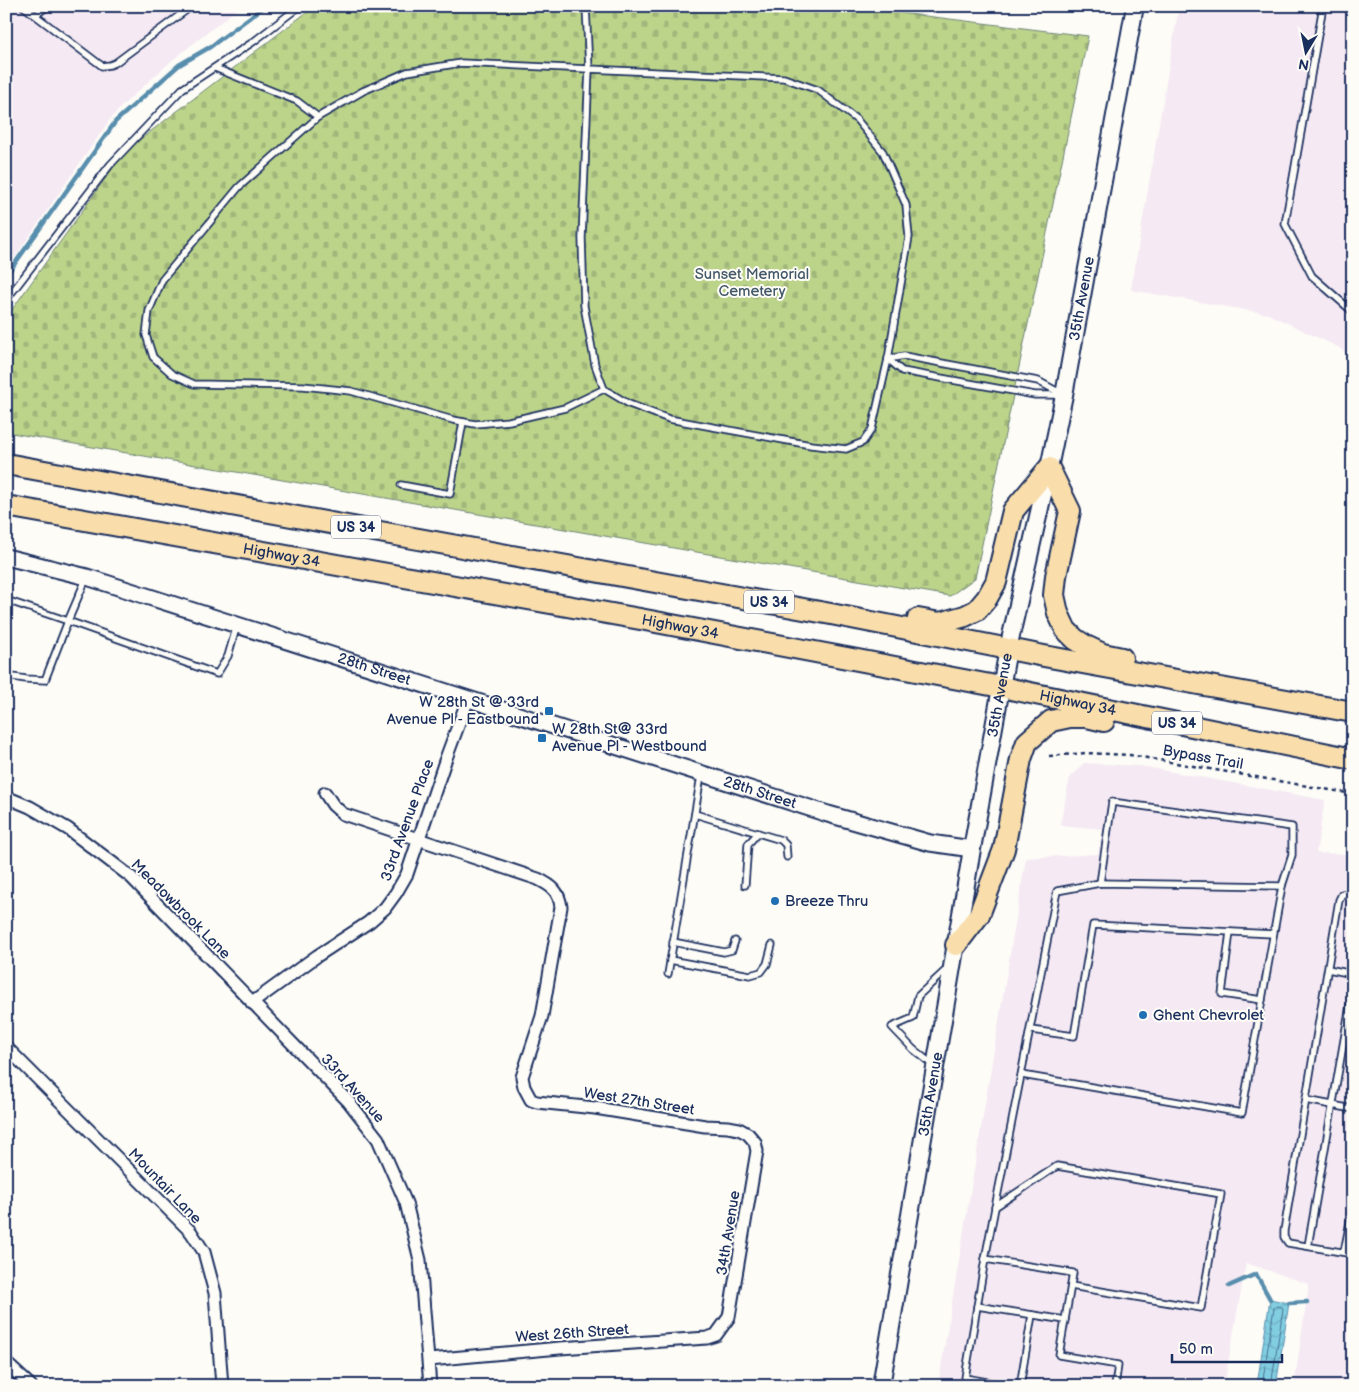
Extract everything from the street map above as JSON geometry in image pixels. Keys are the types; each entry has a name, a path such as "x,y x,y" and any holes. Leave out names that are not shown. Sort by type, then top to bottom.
{"highway":[{"name":"US 34","path":"6,464 831,614 1008,649 1353,712"},
{"path":"831,614 860,609 940,623 965,616 977,610 987,598 996,582 1013,511 1049,468 1070,511 1056,576 1054,595 1058,613 1066,630 1075,639 1103,654 1282,694 1303,702"},
{"name":"Highway 34","path":"6,506 640,619 1001,688 1353,759"},
{"path":"956,945 979,915 1004,849 1021,759 1028,742 1051,721 1070,717 1087,717 1353,770"}],"main road":[{"name":"35th Avenue","path":"881,1386 952,964 1008,649 1064,395 1134,6"}],"street":[{"name":"28th Street","path":"6,558 87,577 828,814 930,843 972,849"},
{"name":"33rd Avenue Place","path":"252,1003 317,956 369,922 385,908 396,893 407,874 468,699"},
{"path":"325,793 332,805 343,814 419,840"},
{"name":"Meadowbrook Lane","path":"6,797 30,807 68,829 131,877 252,1003"},
{"name":"West 27th Street","path":"419,840 538,879 548,884 560,897 561,907 542,1016 522,1077 526,1094 531,1100 595,1108 705,1126 728,1127 739,1129 748,1134"},
{"name":"33rd Avenue","path":"252,1003 349,1102 378,1139 406,1203 420,1260 430,1386"},
{"name":"Mountair Lane","path":"6,1047 190,1232 204,1252 215,1293 222,1386"},
{"name":"34th Avenue","path":"716,1334 729,1317 757,1150 755,1142 748,1134"},
{"name":"West 26th Street","path":"429,1360 560,1348 707,1338 716,1334"},
{"path":"6,1363 31,1386"}],"lane":[{"path":"23,6 102,66 115,63 192,6"},
{"path":"35,15 48,6"},
{"path":"6,300 110,165 182,89 253,42 300,6"},
{"path":"586,6 589,69 582,238 584,306 595,365 604,389 629,404 669,419 811,445 846,449 863,442 872,429 888,359 909,237 906,205 884,152 857,120 818,90 784,78 589,69 461,63 407,72 362,91 318,117 239,187 162,280 149,311 146,335 153,357 172,374 194,384 303,386 351,391 475,424 509,421 565,408 604,389"},
{"path":"1323,6 1285,224 1312,276 1353,312"},
{"path":"215,68 297,101 318,117"},
{"path":"888,359 904,356 1038,381 1064,395"},
{"path":"888,359 902,371 1035,395 1064,395"},
{"path":"400,485 450,494 463,422"},
{"path":"6,676 45,680 87,577"},
{"path":"6,600 217,674 228,656 237,625"},
{"path":"668,974 702,774"},
{"path":"1022,1074 1242,1113 1282,886 1292,855 1292,827 1112,802 1100,883"},
{"path":"695,814 781,840 786,845 787,857"},
{"path":"745,885 748,844 758,833"},
{"path":"1009,1386 965,1378 985,1259 1057,891 1100,883 1282,886"},
{"path":"1353,893 1342,894 1339,900 1284,1231 1284,1237 1288,1243 1353,1254"},
{"path":"1031,1030 1074,1036 1093,925 1273,934"},
{"path":"1230,932 1222,994 1262,1000"},
{"path":"673,942 724,952 732,950 735,942"},
{"path":"670,960 750,976 761,972 767,964 771,955 772,945"},
{"path":"935,1066 913,1050 892,1026 913,1018 918,996 952,964"},
{"path":"1328,969 1353,974"},
{"path":"1308,1246 1353,988"},
{"path":"1306,1100 1353,1109"},
{"path":"995,1207 1057,1166 1221,1194 1201,1308 1071,1286"},
{"path":"1344,1252 1353,1208"},
{"path":"985,1259 1073,1273 1059,1355 1118,1365 1114,1386"},
{"path":"977,1306 1065,1320"},
{"path":"1020,1386 1032,1315"}],"path":[{"name":"Bypass Trail","path":"1049,756 1086,753 1130,755 1353,794"}],"shaded area":[{"path":"6,6 241,6 170,62 123,105 109,121 6,270"},
{"path":"1179,6 1353,6 1353,361 1340,348 1268,314 1131,290"},
{"path":"1084,763 1140,766 1325,800 1316,853 1353,854 1353,1386 1294,1386 1309,1284 1246,1263 1224,1386 938,1386 1026,858 1098,854 1103,829 1060,825 1070,777"}],"green space":[{"name":"Sunset Memorial Cemetery","path":"315,6 844,6 1088,36 975,578 950,596 6,432 6,318 125,151"}],"water":[{"path":"1270,1299 1289,1303 1276,1386 1257,1385"}],"waterway":[{"path":"6,276 116,121 179,65 210,47 265,6"},
{"path":"1229,1286 1256,1274 1270,1299"},
{"path":"1289,1303 1307,1302"}],"place":[{"name":"W 28th St @ 33rd Avenue Pl - Eastbound","path":"549,711"},
{"name":"W 28th St@ 33rd Avenue Pl - Westbound","path":"542,738"},
{"name":"Breeze Thru","path":"775,901"},
{"name":"Ghent Chevrolet","path":"1143,1015"}]}
